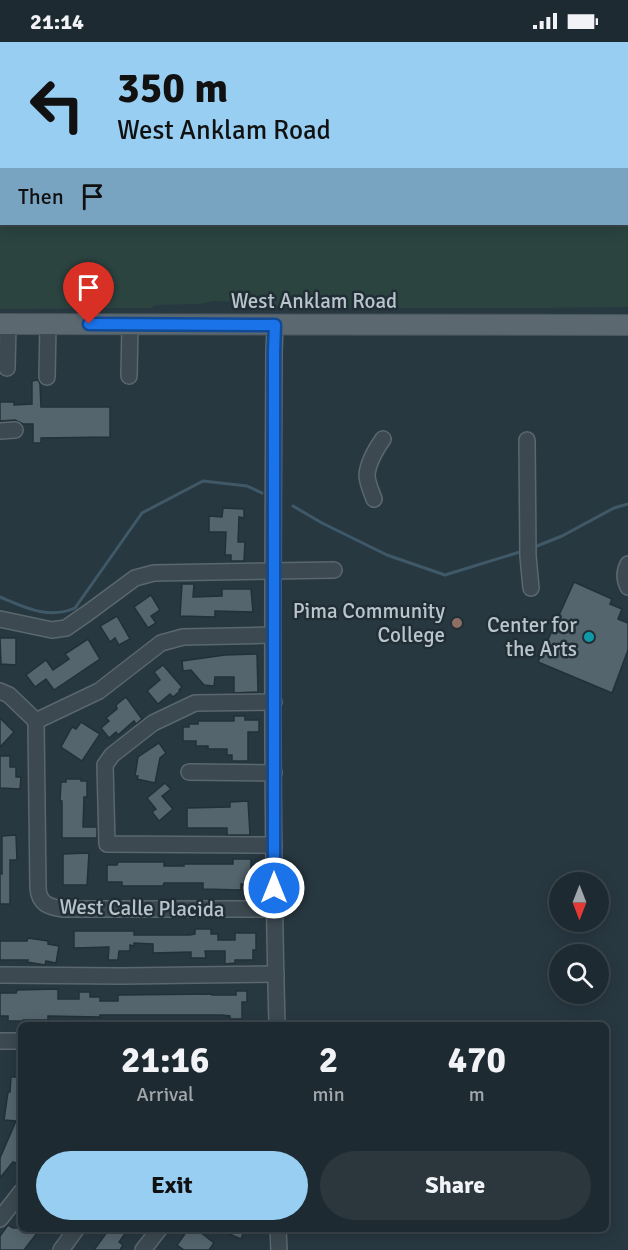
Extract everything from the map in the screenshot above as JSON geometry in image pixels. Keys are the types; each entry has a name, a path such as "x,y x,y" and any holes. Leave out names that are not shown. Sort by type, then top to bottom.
{"main road":[{"name":"West Anklam Road","path":"4,324 628,325"}],"street":[{"path":"4,324 7,368"},
{"path":"48,324 48,377"},
{"path":"129,376 130,325"},
{"path":"275,325 273,635 274,909 277,1022"},
{"path":"374,499 367,477 369,465 383,439"},
{"path":"527,440 528,556 531,588"},
{"path":"628,564 625,572 628,587"},
{"path":"0,619 52,630 66,628 135,578 154,573 334,570"},
{"path":"0,691 9,695 36,721 99,691 161,643 183,637 273,635"},
{"path":"274,702 195,703 153,723 111,755 105,765 107,844 274,845"},
{"name":"West Calle Placida","path":"36,721 38,888 41,908 274,909"},
{"path":"189,772 274,773"},
{"path":"0,975 276,974"},
{"path":"0,1041 18,1041"},
{"path":"0,1219 18,1196"},
{"path":"61,1250 74,1232"},
{"path":"143,1250 157,1232"},
{"path":"278,1232 279,1250"}],"green space":[{"path":"0,225 628,225 628,307 264,308 237,302 215,301 199,304 156,305 150,308 1,309"}],"building":[{"path":"38,380 41,407 110,407 110,437 41,438 41,443 33,443 33,424 23,424 15,420 0,421 0,402 14,402 14,405 32,404 32,381"},
{"path":"223,508 244,509 244,518 239,517 238,542 245,542 244,561 231,561 231,555 225,555 226,532 209,532 209,516 222,517"},
{"name":"Center for the Arts","path":"574,582 612,599 610,604 622,609 618,619 628,623 628,650 612,693 538,662"},
{"path":"182,584 194,584 193,597 222,596 222,589 251,589 253,612 215,611 215,617 180,616"},
{"path":"151,595 160,610 151,616 156,623 148,628 134,607"},
{"path":"117,616 130,639 119,645 115,638 110,642 100,626"},
{"path":"0,638 16,638 16,665 1,664"},
{"path":"88,639 100,659 54,690 46,679 35,687 26,675 46,660 53,670 69,659 65,654"},
{"path":"257,654 258,692 234,693 234,677 215,677 214,686 204,685 191,670 183,671 182,661 225,655"},
{"path":"163,665 182,687 173,697 170,694 158,704 147,691 160,680 154,672"},
{"path":"126,697 142,719 136,724 134,721 118,735 116,732 109,738 101,728 109,721 106,718 117,709 116,705"},
{"path":"234,716 245,716 245,720 259,720 259,732 248,732 248,761 232,761 232,755 227,755 227,749 208,749 208,746 196,746 196,741 183,741 183,727 189,727 189,724 198,724 198,721 234,721"},
{"path":"0,718 14,732 0,747"},
{"path":"81,722 100,734 82,761 61,747 72,727 76,729"},
{"path":"159,743 166,753 160,758 155,783 137,779 138,776 135,776 138,757"},
{"path":"0,756 10,756 10,767 16,767 16,777 21,777 20,789 0,788"},
{"path":"66,779 87,781 83,827 97,827 97,838 62,838 61,782 66,782"},
{"path":"165,783 171,789 162,796 173,809 159,821 152,812 156,809 147,798"},
{"path":"248,801 250,835 227,835 227,828 187,828 187,808 230,807 230,802"},
{"path":"16,835 17,860 10,860 10,904 0,904 2,836"},
{"path":"89,853 87,885 63,885 63,854"},
{"path":"233,859 251,859 251,884 241,884 241,890 203,889 203,883 122,886 122,882 107,882 107,865 117,865 118,862 164,862 164,866 184,866 184,864 233,864"},
{"path":"195,929 211,929 211,934 218,934 218,940 235,940 235,933 256,933 256,950 253,950 253,960 235,960 235,963 225,964 225,951 205,951 206,958 191,958 191,952 153,953 153,944 134,943 134,946 130,945 130,951 119,951 118,960 108,960 109,947 74,948 74,931 134,931 134,935 190,935 195,934"},
{"path":"28,938 48,941 48,944 59,946 56,963 46,961 45,965 27,962 28,960 0,960 0,941 27,941"},
{"path":"58,989 58,999 79,999 79,992 90,992 90,997 100,997 100,1001 118,1001 118,995 236,995 236,991 247,991 247,1002 242,1002 242,1019 230,1019 230,1016 222,1015 100,1015 100,1017 48,1016 48,1020 8,1021 8,1016 0,1016 0,993 16,993 17,990"},
{"path":"11,1077 18,1077 18,1164 13,1162 0,1178 0,1158 16,1121 4,1120 8,1092 10,1092"},
{"path":"8,1225 18,1228 18,1232 38,1232 24,1250 0,1250 0,1236"},
{"path":"107,1232 126,1232 119,1242 123,1245 120,1250 94,1250"},
{"path":"186,1232 200,1232 214,1243 209,1250 184,1250 177,1245"},
{"path":"224,1232 244,1232 241,1239"}],"waterway":[{"path":"0,597 36,611 55,613 75,608 142,513 203,481 247,486 262,493"},
{"path":"532,548 562,536 614,508 628,504"},
{"path":"293,506 387,555 445,575 523,551"}],"place":[{"name":"Pima Community College","path":"457,623"},
{"name":"Center for the Arts","path":"589,637"}],"route":[{"path":"89,324 275,325 274,888"}]}
